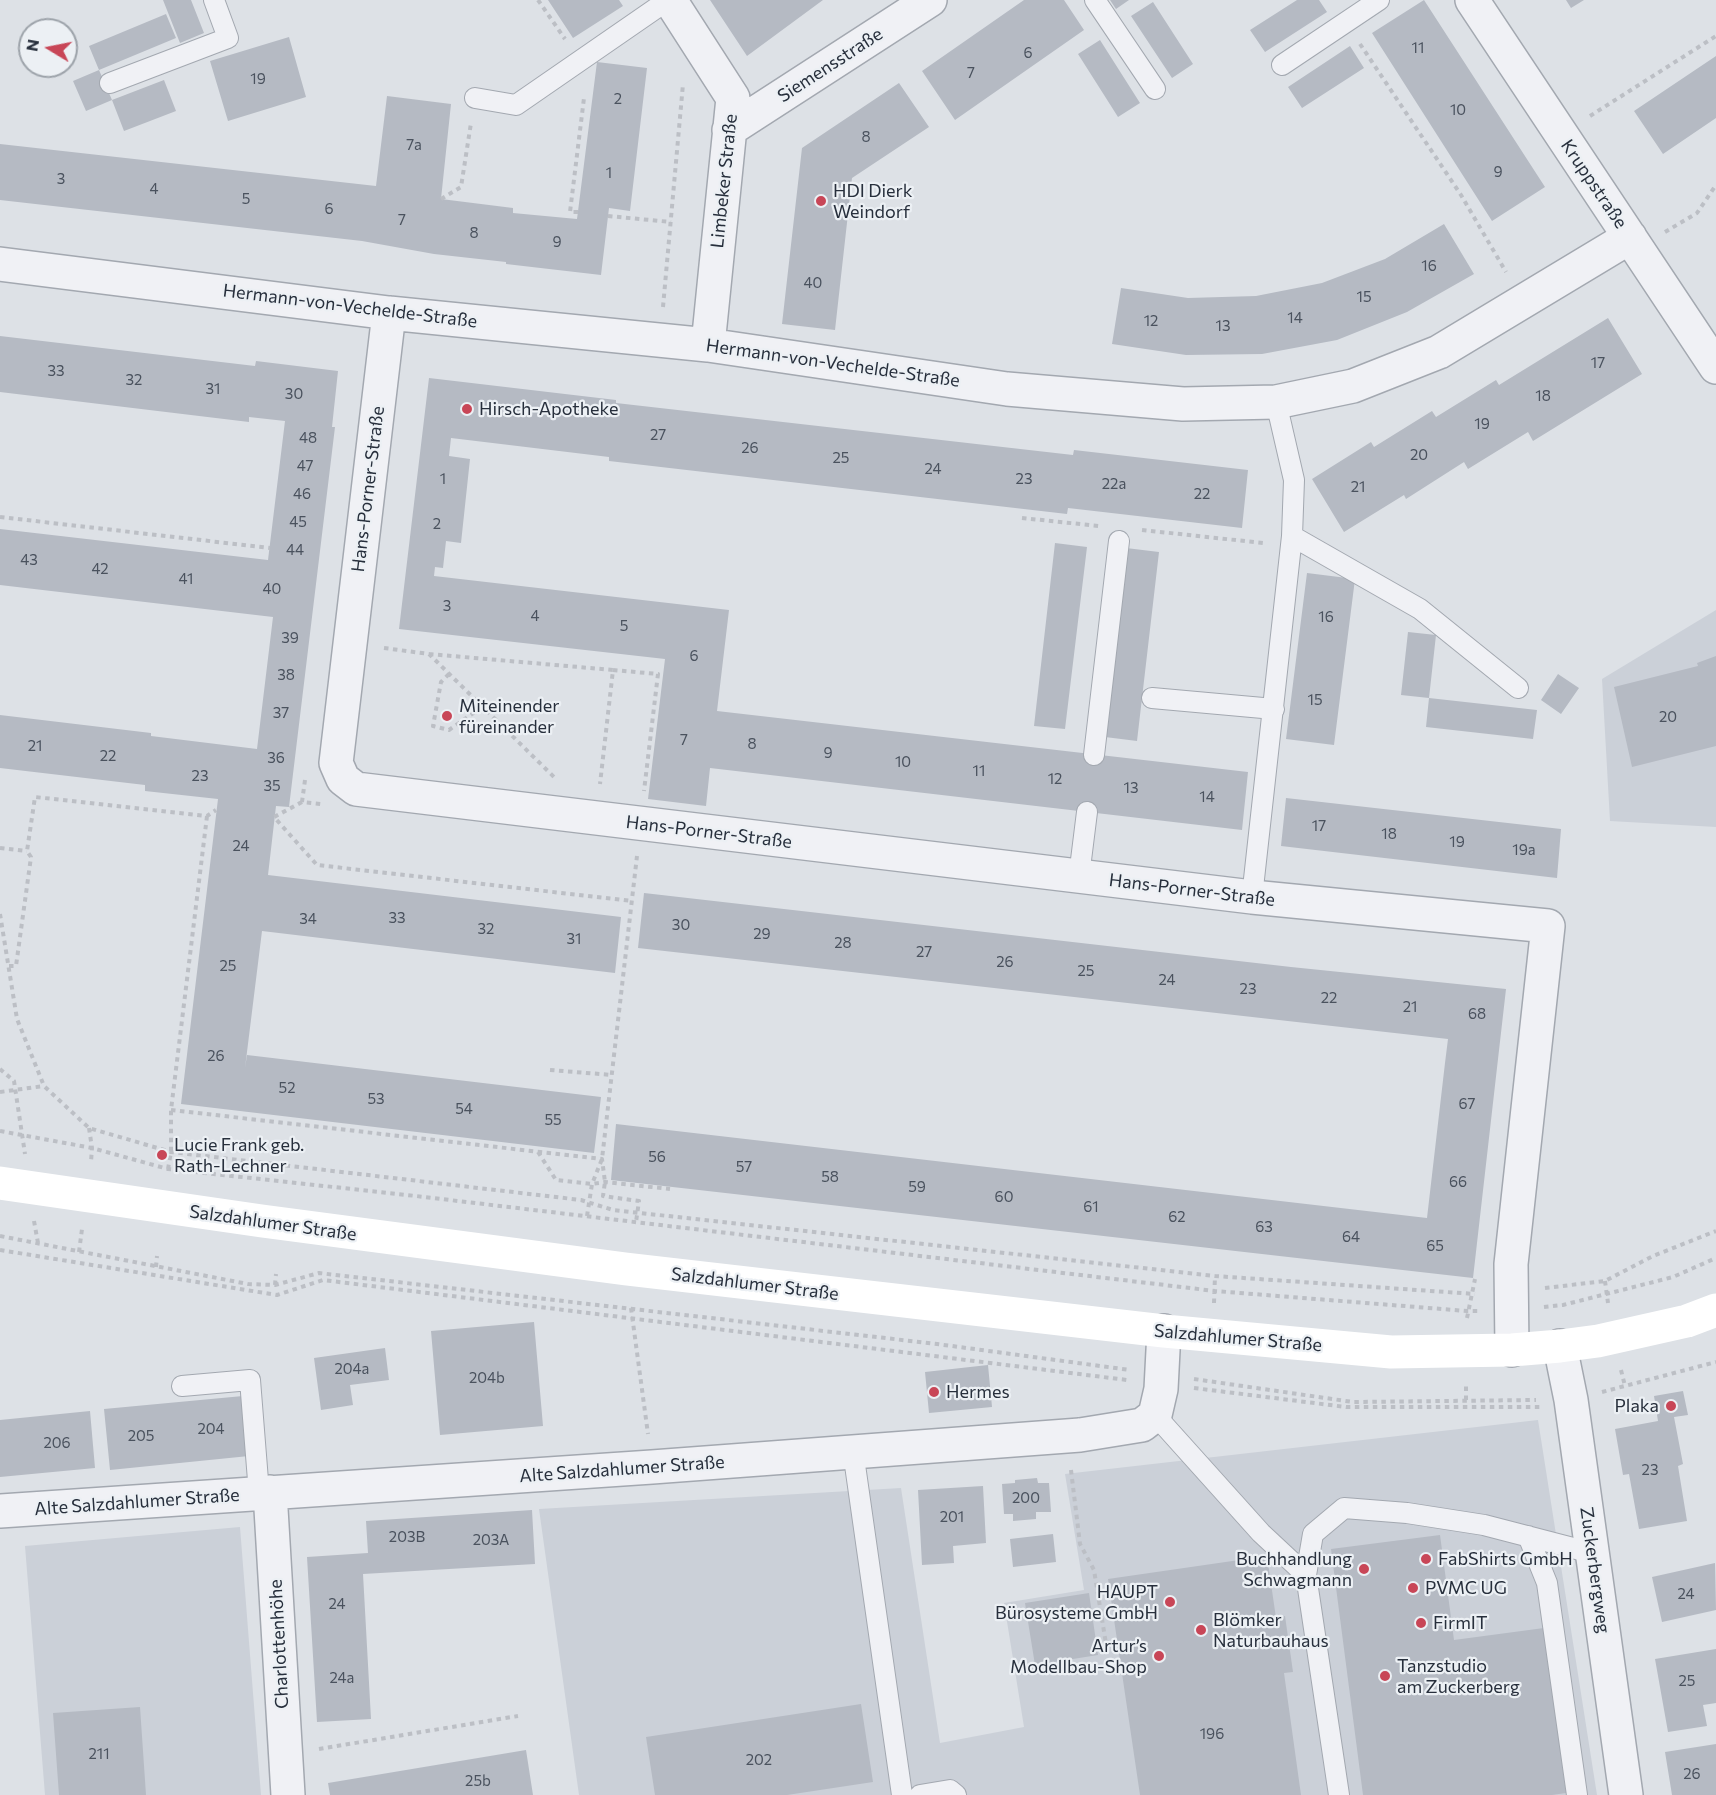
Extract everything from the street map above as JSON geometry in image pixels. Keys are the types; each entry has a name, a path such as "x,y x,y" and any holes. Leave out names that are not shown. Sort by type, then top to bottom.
{"main road":[{"name":"Salzdahlumer Straße","path":"15,1186 579,1263 1164,1331 1391,1352 1512,1350 1560,1346 1598,1341 1688,1322 1716,1310"}],"street":[{"name":"Limbeker Straße","path":"669,0 733,98 708,345"},
{"name":"Siemensstraße","path":"729,130 930,0"},
{"name":"Kruppstraße","path":"1472,0 1716,367"},
{"name":"Hermann-von-Vechelde-Straße","path":"0,264 389,313 708,345 1007,389 1183,404 1276,402 1353,386 1439,352 1523,301 1633,243"},
{"name":"Hans-Porner-Straße","path":"389,313 336,763 343,779 356,789 596,819 1252,897 1548,926 1511,1264 1511,1301"},
{"path":"1511,1301 1512,1350"},
{"path":"1159,1391 1164,1331"},
{"name":"Zuckerbergweg","path":"1560,1346 1571,1403 1626,1795"},
{"name":"Alte Salzdahlumer Straße","path":"0,1511 652,1467 1067,1436 1143,1425 1159,1391"},
{"name":"Charlottenhöhe","path":"265,1493 288,1795"}],"lane":[{"path":"110,83 228,38 214,0"},
{"path":"475,98 516,105 669,0"},
{"path":"1095,0 1155,89"},
{"path":"1282,65 1379,0"},
{"path":"1252,897 1292,541 1294,480 1276,402"},
{"path":"1094,755 1119,541"},
{"path":"1292,541 1420,609 1518,688"},
{"path":"1152,698 1274,709"},
{"path":"1079,876 1087,812"},
{"path":"182,1386 250,1380 265,1493"},
{"path":"1159,1391 1261,1533 1306,1575"},
{"path":"853,1451 902,1795"},
{"path":"1339,1795 1306,1575 1313,1534 1344,1508 1484,1525 1592,1552"},
{"path":"1528,1536 1547,1583 1577,1795"},
{"path":"920,1795 950,1790 956,1795"}],"path":[{"path":"1346,22 1461,195 1523,301"},
{"path":"1561,135 1716,36"},
{"path":"662,317 683,80"},
{"path":"441,199 461,188 475,98"},
{"path":"578,212 570,212 584,98"},
{"path":"1633,243 1697,213 1716,185"},
{"path":"608,216 671,222"},
{"path":"0,517 270,548"},
{"path":"1022,518 1104,526"},
{"path":"1139,530 1292,541"},
{"path":"350,644 429,654 658,674 602,1159 605,1182 603,1196 639,1200 636,1222"},
{"path":"429,654 555,779"},
{"path":"596,819 613,670"},
{"path":"448,674 441,682 433,726 449,730 482,707"},
{"path":"302,802 305,778"},
{"path":"27,851 35,797 207,816 216,810"},
{"path":"326,804 302,802 274,817 317,866 632,901"},
{"path":"168,1169 171,1152 171,1110 207,816"},
{"path":"0,848 27,851 32,857 16,966 9,966"},
{"path":"0,914 17,1018 44,1086 89,1128 171,1152 589,1203 614,1210 1215,1276 1473,1294 1511,1301 1563,1305 1673,1277 1716,1258"},
{"path":"0,1069 14,1081 22,1135 15,1186"},
{"path":"550,1070 612,1075"},
{"path":"0,1092 44,1086"},
{"path":"171,1110 602,1159"},
{"path":"0,1131 92,1148 168,1169 1215,1290 1467,1311 1605,1281 1653,1256 1716,1231"},
{"path":"537,1151 556,1180 592,1184 605,1182 670,1189"},
{"path":"587,1216 592,1184 602,1159"},
{"path":"0,1236 248,1284 275,1285 320,1273 925,1343 1159,1391 1353,1402 1495,1399 1571,1403"},
{"path":"0,1250 277,1294 323,1280 632,1318 1159,1391 1346,1407 1571,1403 1716,1362"},
{"path":"156,1267 157,1256"},
{"path":"1467,1311 1473,1294 1476,1270"},
{"path":"275,1285 276,1274"},
{"path":"631,1308 652,1467"},
{"path":"1067,1436 1080,1544 1094,1570 1107,1650"},
{"path":"286,1754 518,1716"}],"shaded area":[{"path":"1716,610 1716,827 1610,821 1602,679"},
{"path":"1538,1420 1597,1795 579,1795 539,1509 901,1488 940,1743 1024,1727 1004,1603 1084,1590 1065,1474"},
{"path":"240,1527 261,1795 45,1795 25,1546"}],"building":[{"path":"163,0 191,0 204,33 180,43"},
{"path":"548,0 619,0 623,6 573,38"},
{"path":"710,0 823,0 747,56"},
{"path":"1024,0 1064,0 1084,30 955,120 922,71"},
{"path":"1110,0 1129,0 1116,9"},
{"path":"1297,0 1319,0 1327,12 1265,52 1250,30"},
{"path":"1424,0 1545,187 1492,221 1372,33"},
{"path":"1566,0 1584,0 1571,8"},
{"path":"1153,2 1193,64 1172,78 1131,16"},
{"path":"166,14 176,38 99,70 89,46"},
{"path":"289,37 306,97 228,121 210,61"},
{"path":"1100,40 1140,103 1118,117 1078,54"},
{"path":"1350,46 1364,68 1302,108 1288,87"},
{"path":"1716,56 1716,118 1663,154 1634,111"},
{"path":"597,62 647,68 630,211 609,208 601,275 434,254 362,241 0,200 0,144 376,186 387,96 451,104 441,199 513,208 513,213 577,219"},
{"path":"99,70 112,100 86,111 73,81"},
{"path":"164,80 176,111 124,131 112,100"},
{"path":"899,83 929,127 852,178 835,330 782,324 802,148"},
{"path":"1444,224 1474,274 1407,312 1337,340 1262,354 1186,355 1112,344 1121,288 1188,298 1256,296 1322,283 1385,259"},
{"path":"1608,318 1642,374 1533,441 1528,432 1468,469 1464,462 1406,499 1404,495 1344,532 1312,479 1371,442 1374,447 1432,411 1436,417 1496,380 1499,385"},
{"path":"0,336 255,366 256,361 338,371 332,427 335,427 289,807 276,806 268,875 621,917 615,973 262,931 245,1068 247,1055 601,1097 594,1153 181,1104 218,799 145,791 145,785 0,768 0,715 151,733 151,736 257,749 273,617 0,585 0,529 268,560 285,421 249,417 249,422 0,392"},
{"path":"429,378 616,400 616,403 1073,455 1074,450 1248,470 1242,528 1068,508 1067,514 609,461 609,457 451,438 449,456 470,459 461,543 446,541 443,568 435,567 434,576 729,610 717,711 1248,772 1242,830 710,768 706,806 648,799 665,659 399,629"},
{"path":"1055,543 1087,547 1065,729 1034,726"},
{"path":"1126,548 1159,552 1137,741 1105,737"},
{"path":"1307,573 1355,579 1334,745 1286,739"},
{"path":"1408,632 1436,635 1429,698 1401,695"},
{"path":"1716,656 1716,746 1632,767 1614,687 1698,666 1697,663"},
{"path":"1558,674 1579,688 1561,714 1541,700"},
{"path":"1429,698 1537,710 1533,739 1426,727"},
{"path":"1286,798 1561,829 1557,878 1281,846"},
{"path":"644,893 1291,967 1506,989 1473,1278 611,1180 616,1124 1427,1218 1448,1039 638,948"},
{"path":"534,1322 543,1426 440,1435 431,1331"},
{"path":"385,1348 389,1380 350,1385 353,1405 321,1410 314,1358"},
{"path":"988,1365 992,1407 929,1413 925,1372"},
{"path":"1683,1391 1688,1415 1674,1417 1683,1464 1678,1466 1687,1521 1639,1529 1629,1474 1623,1475 1615,1429 1658,1421 1654,1396"},
{"path":"243,1396 249,1456 110,1470 104,1409"},
{"path":"90,1411 95,1468 0,1477 0,1420"},
{"path":"1037,1478 1038,1483 1049,1483 1051,1512 1036,1512 1036,1519 1013,1521 1013,1514 1004,1514 1002,1484"},
{"path":"983,1486 986,1543 953,1546 954,1563 922,1565 918,1490"},
{"path":"532,1510 535,1564 363,1574 371,1719 317,1722 307,1557 368,1553 366,1521"},
{"path":"1053,1534 1056,1562 1013,1567 1010,1539"},
{"path":"1440,1535 1454,1640 1544,1628 1566,1793 1552,1795 1363,1795 1331,1549"},
{"path":"1267,1556 1276,1618 1285,1616 1293,1672 1284,1673 1301,1795 1140,1795 1108,1579"},
{"path":"1715,1563 1716,1610 1662,1622 1652,1577"},
{"path":"1089,1593 1098,1655 1035,1665 1025,1603"},
{"path":"1716,1649 1716,1703 1703,1705 1707,1726 1668,1732 1655,1659"},
{"path":"861,1704 873,1782 787,1795 655,1795 646,1737"},
{"path":"140,1707 146,1795 59,1795 53,1713"},
{"path":"1716,1744 1716,1795 1672,1795 1665,1752"},
{"path":"526,1750 533,1795 330,1795 328,1783"}],"place":[{"name":"HDI Dierk Weindorf","path":"821,201"},
{"name":"Hirsch-Apotheke","path":"467,409"},
{"name":"Miteinender füreinander","path":"447,716"},
{"name":"Lucie Frank geb. Rath-Lechner","path":"162,1155"},
{"name":"Hermes","path":"934,1392"},
{"name":"Plaka","path":"1671,1406"},
{"name":"FabShirts GmbH","path":"1426,1559"},
{"name":"Buchhandlung Schwagmann","path":"1364,1569"},
{"name":"PVMC UG","path":"1413,1588"},
{"name":"HAUPT Bürosysteme GmbH","path":"1170,1602"},
{"name":"FirmIT","path":"1421,1623"},
{"name":"Blömker Naturbauhaus","path":"1201,1630"},
{"name":"Artur’s Modellbau-Shop","path":"1159,1656"},
{"name":"Tanzstudio am Zuckerberg","path":"1385,1676"}]}
